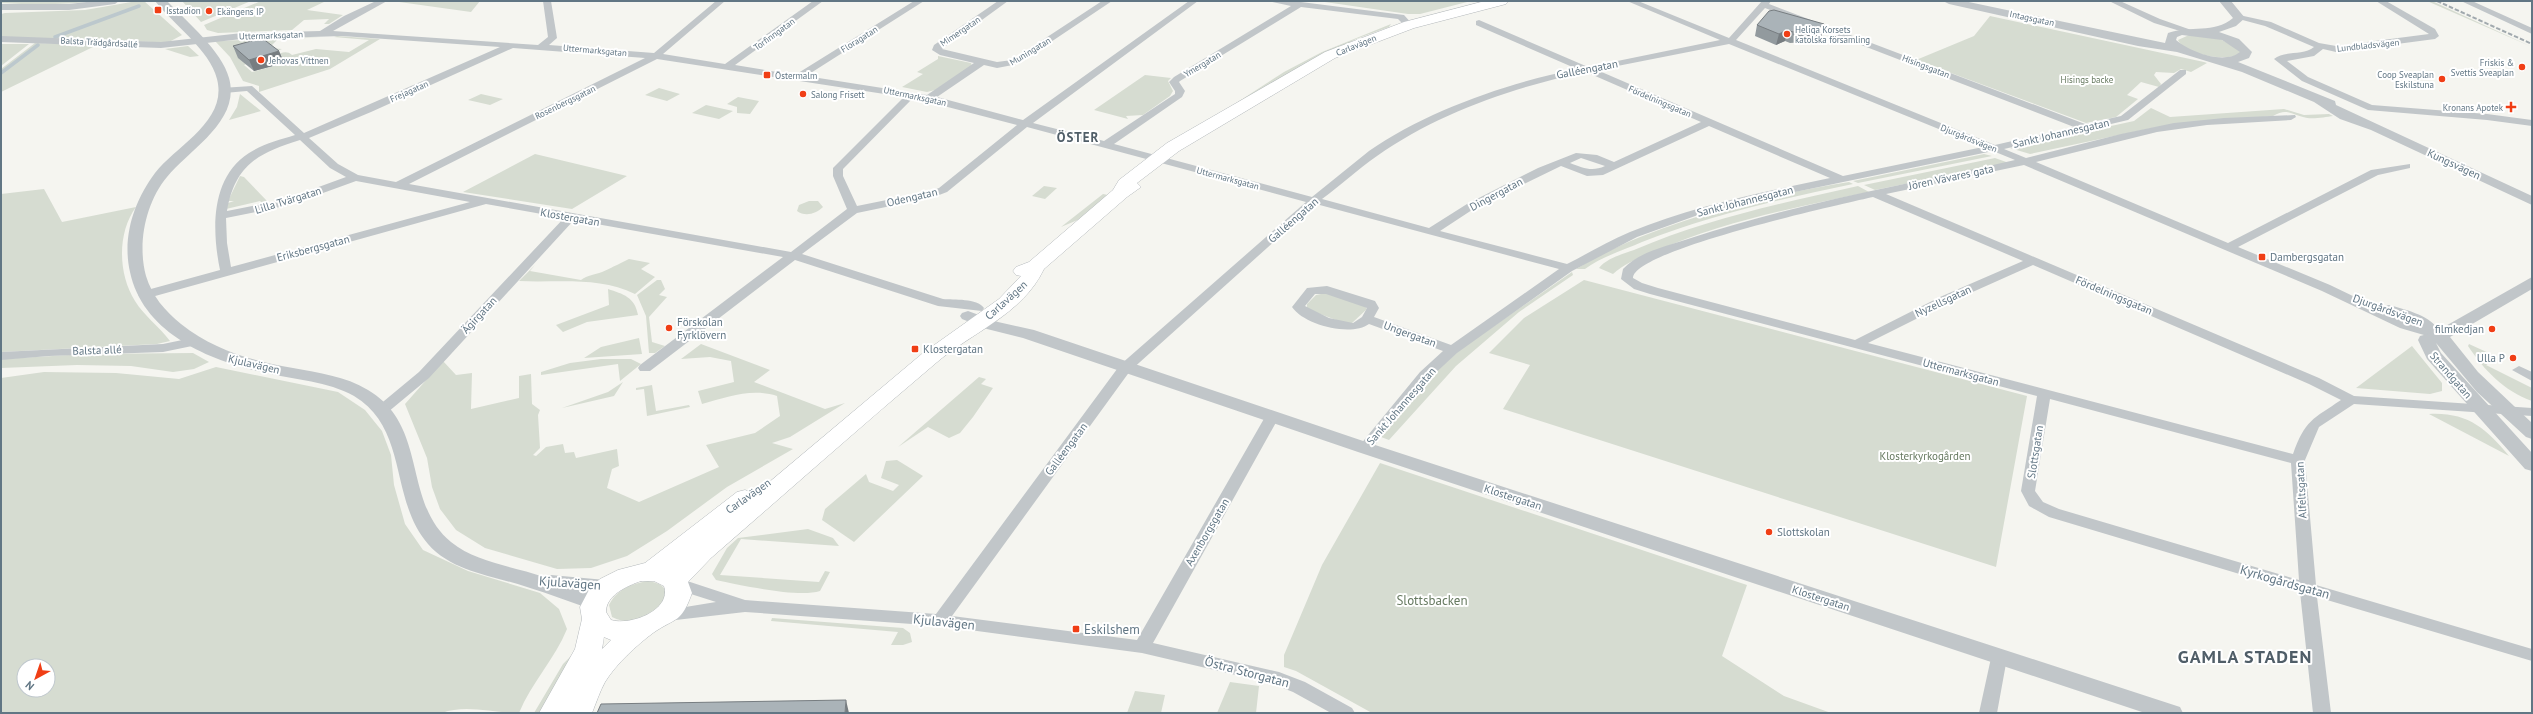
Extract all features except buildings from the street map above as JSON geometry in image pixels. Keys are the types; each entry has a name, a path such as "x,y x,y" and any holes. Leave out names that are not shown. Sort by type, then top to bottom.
{"main road":[{"name":"Carlavägen","path":"676,582 702,552 980,315 1033,276 1036,266 1121,192 1135,186 1162,160 1224,119 1330,56 1409,25 1500,1"},
{"name":"Carlavägen","path":"651,572 719,517 849,427"},
{"path":"553,713 588,649 600,603 630,575 651,572 665,574 676,582 680,590 677,601 654,622 618,649 594,676 578,713"},
{"path":"600,603 608,629 620,631 654,622"}],"street":[{"path":"3,8 69,7 115,1"},
{"name":"Kjulavägen","path":"160,1 196,39 221,70 224,98 219,113 208,129 161,176 150,193 139,217 135,239 136,263 144,295 156,312 192,342 218,356 242,364 347,385 383,409 403,451 412,499 421,519 436,540 466,559 600,603"},
{"path":"323,33 348,18 383,1"},
{"path":"542,46 553,38 547,1"},
{"name":"Rosenbergsgatan","path":"397,186 656,56 721,1"},
{"name":"Torfinngatan","path":"728,66 819,1"},
{"name":"Floragatan","path":"798,77 920,1"},
{"name":"Mimergatan","path":"982,62 943,53 937,50 937,47 1004,1"},
{"name":"Muningatan","path":"982,62 997,65 1014,62 1108,1"},
{"name":"Odengatan","path":"645,368 854,210 934,194 943,190 1025,124 1194,1"},
{"path":"1272,1 1386,16 1397,23 1409,25"},
{"name":"Djurgårdsvägen","path":"1632,1 1994,148 2326,288 2404,325 2442,336"},
{"name":"Intagsgatan","path":"1950,1 2114,37 2177,48 2194,55 2216,59"},
{"path":"2113,1 2157,21 2193,32"},
{"path":"2216,59 2243,57 2246,52 2244,48 2229,36 2235,21 2226,1"},
{"name":"Lundbladsvägen","path":"2235,21 2268,24 2321,46 2345,49 2435,36 2432,31 2380,1"},
{"path":"2465,1 2532,31"},
{"path":"1731,41 1766,3"},
{"name":"Hisingsgatan","path":"1766,3 2087,128"},
{"name":"Ymergatan","path":"1106,145 1179,96 1180,91 1174,82 1176,79 1298,5"},
{"path":"2157,21 2171,36 2170,41 2177,48"},
{"path":"2206,33 2235,21"},
{"name":"Fördelningsgatan","path":"1479,23 1841,179"},
{"name":"Intagsgatan","path":"2114,37 2159,40 2193,32 2206,33"},
{"name":"Uttermarksgatan","path":"196,39 323,33 542,46 656,56 929,98 1568,268"},
{"path":"2206,33 2235,42"},
{"name":"Balsta Trädgårdsallé","path":"1,39 161,45 196,39"},
{"name":"Galléengatan","path":"940,620 1125,368 1314,201 1374,153 1423,126 1469,104 1508,89 1586,69 1731,41"},
{"name":"Frejagatan","path":"303,137 515,45"},
{"path":"2321,46 2311,54 2279,59 2299,76 2366,106 2532,123"},
{"name":"Kungsvägen","path":"2243,57 2293,88"},
{"name":"Kungsvägen","path":"2216,59 2293,88 2320,101 2345,116 2376,127 2532,201"},
{"path":"929,98 982,62"},
{"name":"Sankt Johannesgatan","path":"1365,448 1425,375 1452,350 1568,268 1633,235 1694,213 1760,196 2087,128 2129,115 2183,72"},
{"name":"Klostergatan","path":"224,90 249,88 334,166 355,178 483,202 794,256 942,303 947,308 980,315 1028,334 1125,368 1999,658 2172,713"},
{"path":"854,210 838,176 838,168 911,95"},
{"name":"Jören Vävares gata","path":"1627,279 1627,272 1631,267 1731,227 1789,212 2024,161 2157,129 2196,124 2291,117"},
{"path":"1562,162 1594,174 1710,122"},
{"path":"226,272 220,245 220,216 225,194 245,161 263,151 303,137"},
{"name":"Dingergatan","path":"1432,231 1471,206 1562,162 1586,155 1613,166"},
{"path":"2229,247 2375,172 2406,166"},
{"name":"Lilla Tvärgatan","path":"220,216 270,208 355,178"},
{"name":"Fördelningsgatan","path":"1876,194 2314,381 2351,400"},
{"name":"Eriksbergsgatan","path":"144,295 483,202"},
{"name":"Ägirgatan","path":"383,409 424,375 571,217"},
{"name":"Nyzellsgatan","path":"1856,345 1868,337 1944,300 2033,261"},
{"name":"Uttermarksgatan","path":"1627,279 1638,286 1654,292 2298,460"},
{"path":"2442,336 2532,282"},
{"name":"Ungergatan","path":"1327,290 1371,304 1373,308 1367,319 1356,327 1346,327 1304,313 1298,307 1311,291 1327,290"},
{"name":"Ungergatan","path":"1367,319 1452,350"},
{"name":"Strandgatan","path":"2532,433 2506,410 2461,364 2442,336 2426,340 2428,347 2480,408 2532,465"},
{"name":"Balsta allé","path":"1,356 63,351 164,348 192,342"},
{"path":"2519,370 2532,377"},
{"name":"Slottsgatan","path":"2038,506 2031,501 2028,491 2044,394"},
{"path":"2351,400 2532,412"},
{"name":"Alfeltsgatan","path":"2322,713 2308,588 2298,460 2305,440 2314,424 2351,400"},
{"name":"Axenborgsgatan","path":"1142,647 1272,417"},
{"name":"Kyrkogårdsgatan","path":"2038,506 2054,513 2532,655"},
{"name":"Kjulavägen","path":"676,582 745,606"},
{"name":"Kjulavägen","path":"654,622 706,609 745,606 940,620 1142,647"},
{"name":"Östra Storgatan","path":"1142,647 1273,677 1299,687 1346,713"},
{"path":"1988,713 1999,658"}],"green space":[{"path":"1,1 97,1 37,4 1,3"},
{"path":"144,1 182,35 169,42 1,37 1,14 85,10"},
{"name":"Ekängens IP","path":"182,1 251,1 201,22"},
{"path":"261,1 326,1 307,10 343,15 329,24 324,24 329,19 304,20 292,30 218,33 207,30 204,25"},
{"path":"392,1 480,1 471,12"},
{"path":"1318,1 1471,1 1420,14 1408,14"},
{"path":"2427,1 2432,1 2532,47"},
{"name":"Hisings backe","path":"1990,16 2207,63 2191,72 2181,69 2174,73 2156,72 2154,75 2161,84 2159,87 2141,82 2127,95 2138,99 2116,117 2086,123 1916,60 1974,36"},
{"path":"1391,24 1389,27 1356,39 1207,122 1284,72 1322,52"},
{"path":"2189,35 2220,39 2240,50 2240,53 2234,56 2217,57 2197,53 2182,45 2178,40"},
{"path":"321,37 277,40 269,48 282,49 244,65 252,72 284,63 275,55 282,53 286,52 292,55 316,49 349,52 369,40 334,37 380,39 330,69 259,92 259,86 243,81 230,57 215,41"},
{"path":"35,43 97,45 1,92 1,69"},
{"path":"1,44 29,44 1,66"},
{"path":"188,46 199,56 190,57 165,49"},
{"path":"938,56 971,63 972,66 935,90 927,92 902,87 923,74 917,72 938,59"},
{"path":"1145,75 1171,78 1168,81 1173,91 1170,96 1143,115 1126,116 1128,119 1094,110"},
{"path":"659,88 680,94 667,101 645,95"},
{"path":"240,94 261,111 229,120 237,107"},
{"path":"481,94 503,99 490,105 468,100"},
{"path":"738,97 759,101 750,114 737,113 737,107 727,104"},
{"path":"706,105 733,111 719,119 692,113"},
{"path":"2151,108 2170,117 2284,109 2304,115 2329,114 2333,116 2310,118 2288,112 2281,112 2273,116 2152,128 2030,154 2010,148 2134,121"},
{"path":"535,154 627,176 572,209 463,192"},
{"path":"1984,154 1992,156 1858,183 1853,181"},
{"path":"1995,158 2009,163 1875,190 1864,185"},
{"path":"240,176 244,177 268,202 263,204 260,201 226,209 228,203 234,201 228,201"},
{"path":"1849,182 1853,184 1773,202 1668,232 1613,254 1585,269 1576,269 1637,238 1672,225 1745,203"},
{"path":"1044,186 1057,188 1045,199 1032,196"},
{"path":"1858,186 1869,192 1761,216 1708,231 1639,258 1628,263 1613,274 1599,268 1615,257 1689,229 1744,213"},
{"path":"44,189 62,222 136,207 125,229 123,241 122,254 125,279 135,301 147,317 170,341 157,344 1,352 1,194"},
{"path":"1103,194 1108,195 1080,219 1061,227"},
{"path":"809,201 818,201 823,207 810,214 803,214 797,211 799,205"},
{"path":"629,259 650,263 641,269 655,277 635,294 621,288 593,283 519,281 535,265 530,271 581,280"},
{"path":"1572,272 1573,275 1519,312 1456,366 1389,440 1381,437 1432,375 1462,348"},
{"path":"657,280 661,280 665,289 659,295 667,297 649,317 652,342 665,346 655,353 649,353 646,316 637,295"},
{"name":"Klosterkyrkogården","path":"1584,280 2027,396 1996,567 1503,409 1530,365 1489,353 1524,318"},
{"path":"608,289 628,297 634,304 638,315 587,322 563,332 556,325 609,305"},
{"path":"1326,293 1364,305 1367,309 1352,323 1344,323 1307,309 1307,304 1316,295"},
{"path":"639,338 642,354 584,358 601,347"},
{"path":"701,344 770,370 754,382 825,409 845,403 790,437 772,443 793,449 727,487 667,531 627,556 591,568 557,569 485,548 456,530 440,509 432,487 427,458 405,404 443,361 456,375 472,373 471,409 519,398 519,376 531,374 532,404 540,410 538,415 540,448 533,455 536,456 546,447 563,444 565,453 574,452 576,458 617,449 619,466 612,469 607,488 639,502 719,467 706,445 755,433 780,416 777,396 767,394 740,394 702,404 698,391 734,382 731,361 710,357 681,359"},
{"path":"2469,344 2493,355 2491,362 2486,365 2532,388 2532,401 2512,392 2496,379 2474,355 2468,346"},
{"path":"2412,346 2442,383 2442,391 2430,394 2356,388"},
{"path":"193,353 209,362 194,369 173,372 131,366 77,365 1,368 1,359 87,354"},
{"path":"601,359 631,359 641,364 620,381 618,364 541,375 541,372 570,363"},
{"path":"216,367 338,392 365,410 382,431 391,455 394,485 405,524 423,550 468,571 540,593 559,609 567,629 556,651 530,691 519,713 460,709 442,713 1,713 1,378 44,372 116,373 179,379"},
{"path":"979,377 986,379 981,384 993,388 960,433 949,438 928,427 898,447"},
{"path":"623,382 614,396 562,408 608,392"},
{"path":"652,385 656,411 689,405 690,407 647,416 644,389 636,390 636,388"},
{"path":"2429,414 2454,416 2475,424 2492,437 2509,456"},
{"path":"897,460 923,476 854,542 822,520 825,509 866,474 869,482 893,491 899,485 881,478 886,461"},
{"name":"Slottsbacken","path":"1380,463 1747,585 1722,656 1784,696 1831,713 1372,713 1296,671 1284,667 1284,655 1322,565"},
{"path":"808,529 833,538 839,546 741,539 720,575 819,582 825,571 830,572 820,591 798,593 769,590 716,580 712,574 727,548 738,538"},
{"path":"648,581 662,586 666,591 667,598 643,618 629,621 612,617 609,605 612,599 620,591 630,586"},
{"path":"772,618 903,628 910,633 912,642 903,645 891,645 898,632 771,621"},
{"path":"575,652 547,713 534,713 563,664"},
{"path":"1230,682 1259,686 1256,713 1217,713"},
{"path":"1135,691 1165,695 1161,713 1127,713"}],"waterway":[{"path":"55,37 139,6"},
{"path":"1,73 38,45"}],"railway":[{"path":"2437,1 2532,44"}],"place":[{"name":"Isstadion","path":"158,10"},
{"name":"Ekängens IP","path":"209,11"},
{"name":"Heliga Korsets katolska församling","path":"1787,34"},
{"name":"Jehovas Vittnen","path":"261,60"},
{"name":"Friskis & Svettis Sveaplan","path":"2522,67"},
{"name":"Östermalm","path":"767,75"},
{"name":"Coop Sveaplan Eskilstuna","path":"2442,79"},
{"name":"Salong Frisett","path":"803,94"},
{"name":"Kronans Apotek","path":"2511,107"},
{"name":"Dambergsgatan","path":"2262,257"},
{"name":"Förskolan Fyrklövern","path":"669,328"},
{"name":"filmkedjan","path":"2492,329"},
{"name":"Klostergatan","path":"915,349"},
{"name":"Ulla P","path":"2513,358"},
{"name":"Slottskolan","path":"1769,532"},
{"name":"Eskilshem","path":"1076,629"}],"district":[{"name":"ÖSTER","path":"1078,137"},
{"name":"GAMLA STADEN","path":"2245,656"}]}
